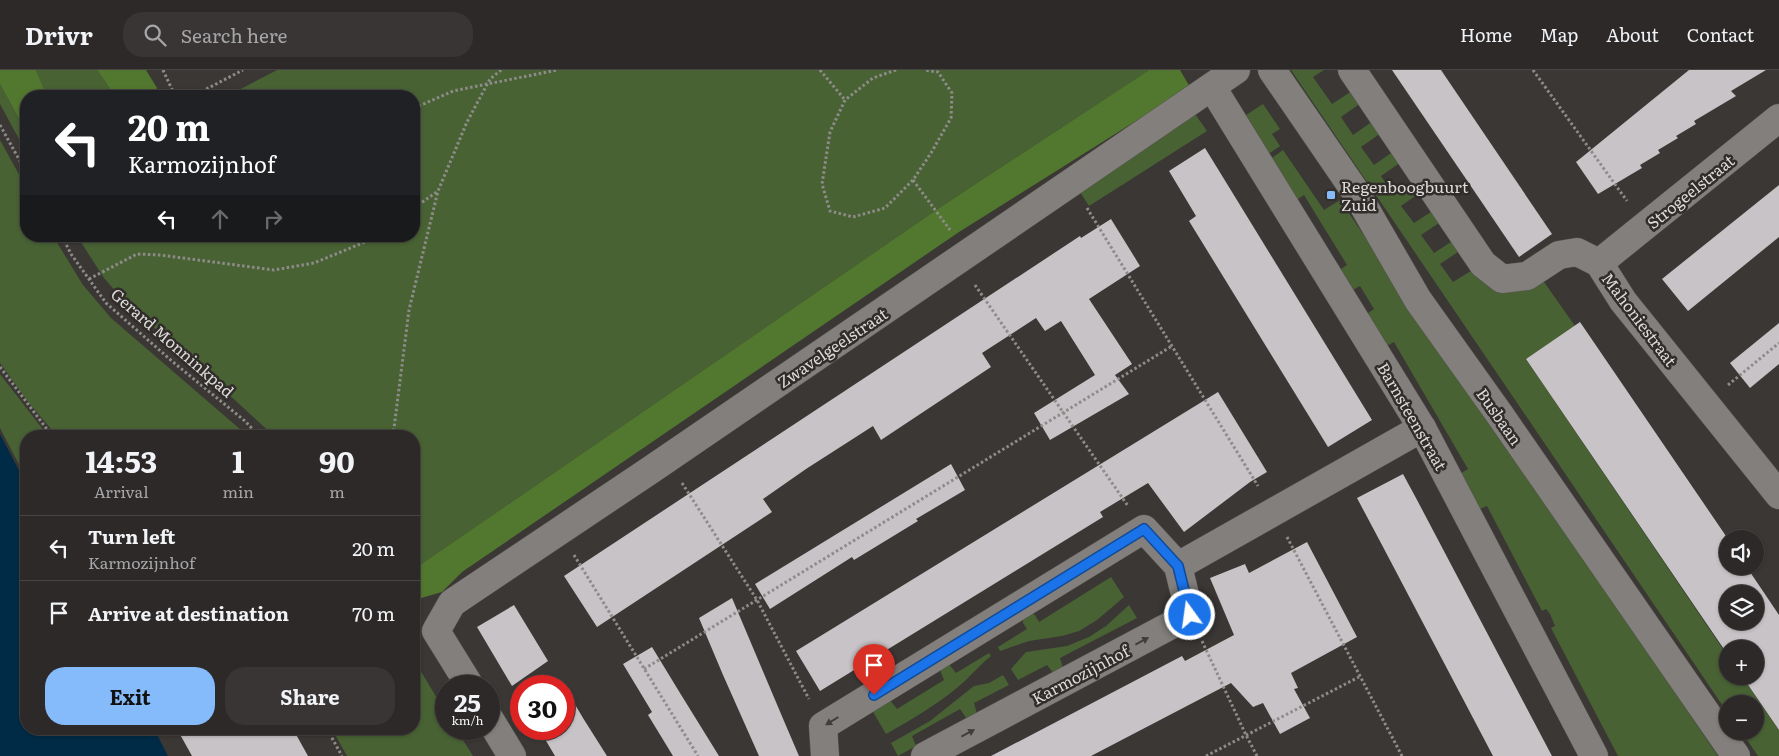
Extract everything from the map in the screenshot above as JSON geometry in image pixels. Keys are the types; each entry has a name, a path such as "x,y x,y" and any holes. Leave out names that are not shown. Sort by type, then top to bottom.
{"street":[{"name":"Zwavelgeelstraat","path":"463,675 436,630 452,603 1236,70"},
{"name":"Busbaan","path":"1272,70 1355,191 1418,300 1736,756"},
{"name":"Mahoniestraat","path":"1352,70 1483,264 1502,279 1527,276 1559,255 1577,252 1599,263 1623,301 1779,494"},
{"name":"Barnsteenstraat","path":"1212,87 1422,428 1594,756"},
{"name":"Strogeelstraat","path":"1599,263 1779,118"},
{"path":"1178,566 1422,428"},
{"path":"826,756 823,726 1144,529 1178,566 1190,615"},
{"name":"Karmozijnhof","path":"925,756 1190,615"},
{"path":"500,736 512,756"}],"path":[{"path":"163,70 172,90"},
{"path":"205,90 243,70"},
{"path":"394,430 409,310 438,191 467,122 490,79 501,70"},
{"path":"420,105 453,90 557,70"},
{"path":"820,70 845,100"},
{"path":"896,70 873,78 845,100 830,132 822,184 830,211 853,217 886,208 913,180 951,118 952,93 938,72 924,70"},
{"path":"1535,71 1618,189 1647,226"},
{"path":"0,125 20,161"},
{"path":"913,180 1062,413 1144,529"},
{"path":"1071,183 1274,512 1402,756"},
{"path":"420,204 438,191"},
{"name":"Gerard Monninkpad","path":"65,242 71,254 106,303 173,362 245,421 253,430"},
{"path":"89,279 137,254 160,254 274,270 314,264 365,242"},
{"path":"1706,403 1779,344"},
{"path":"644,669 1172,346"},
{"path":"0,368 47,430"},
{"path":"666,459 757,600 823,726"},
{"path":"559,531 698,756"},
{"path":"1190,615 1257,756"},
{"path":"1206,756 1360,677"},
{"path":"330,735 342,756"}],"green space":[{"path":"0,70 36,70 44,90 20,90 20,121 0,84"},
{"path":"36,70 97,70 111,90 44,90"},
{"path":"97,70 146,70 157,88 156,90 111,90"},
{"path":"277,70 1149,70 942,206 420,565 420,430 267,430 125,302 104,278 81,242 420,242 420,90 239,90"},
{"path":"1149,70 1180,70 1190,87 959,232 462,572 442,592 420,597 420,565 942,206"},
{"path":"1291,70 1324,70 1313,77 1332,104 1352,91 1361,103 1341,117 1353,135 1373,121 1381,133 1361,147 1374,165 1394,151 1401,162 1381,176 1393,194 1414,181 1421,192 1401,206 1414,223 1434,210 1442,221 1421,235 1434,253 1454,240 1461,250 1440,264 1453,282 1474,269 1542,279 1575,326 1526,359 1719,643 1719,685 1748,685 1755,695 1719,695 1719,700"},
{"path":"0,84 20,121 20,141 0,104"},
{"path":"1263,104 1280,129 1272,134 1280,146 1267,155 1243,117"},
{"path":"1195,114 1207,131 1089,206 1080,192"},
{"path":"0,140 20,176 20,242 57,242 83,285 111,318 241,430 52,430 29,403 0,363"},
{"path":"1283,150 1324,210 1340,200 1718,756 1618,756 1551,628 1555,626 1550,614 1546,609 1542,611 1487,506 1477,510 1458,475 1468,469 1394,342 1385,347 1365,315 1374,309 1360,286 1351,291 1338,271 1347,265 1304,195 1295,201 1269,160"},
{"path":"0,374 43,430 20,430 20,466 0,428"},
{"path":"1111,577 1124,597 1097,620 1079,631 1062,636 1029,641 1000,651 998,647 1027,629 1023,623 1023,618 1031,613 1035,615 1039,622"},
{"path":"1129,605 1137,618 1060,658 1063,668 1054,674 1047,665 1018,680 1011,669 1026,652 1067,646 1089,637 1106,626"},
{"path":"989,653 991,656 938,703 886,734 872,710 890,700 897,709 944,680 940,670 949,664 956,673"},
{"path":"420,670 435,695 435,740 463,740 473,756 347,756 335,735 420,735"},
{"path":"1003,675 1009,685 974,703 977,714 967,719 960,709 912,736 916,746 898,756 891,743 930,721 974,686 989,683"},
{"path":"1764,708 1779,730 1779,756 1758,756 1747,740 1764,740"}],"water":[{"path":"0,434 20,472 20,735 157,735 168,756 0,756"}],"building":[{"path":"1392,70 1441,70 1552,234 1519,257"},
{"path":"1689,70 1766,70 1731,91 1736,96 1694,121 1696,124 1658,150 1660,153 1640,165 1642,168 1598,194 1576,162"},
{"path":"1205,148 1372,420 1328,447 1189,221 1196,216 1169,171"},
{"path":"1779,185 1779,237 1688,311 1662,279"},
{"path":"1111,219 1140,266 1089,299 1132,364 1115,375 1129,394 1050,440 1034,413 1095,375 1061,321 1045,331 1036,318 982,353 991,367 881,440 873,426 806,469 763,499 772,512 597,627 564,576 1080,236 1081,238"},
{"path":"1580,322 1722,530 1719,530 1719,575 1752,575 1759,585 1719,585 1719,630 1764,630 1764,593 1779,615 1779,730 1764,708 1764,695 1755,695 1748,685 1764,685 1764,640 1719,640 1719,642 1526,359"},
{"path":"1779,323 1779,364 1750,388 1730,363"},
{"path":"1218,392 1267,472 1250,482 1184,532 1148,483 1100,512 1103,517 820,691 796,651"},
{"path":"951,464 965,490 916,519 918,521 854,560 852,557 770,609 755,584"},
{"path":"1403,474 1552,756 1493,756 1357,498"},
{"path":"1307,542 1357,637 1291,673 1298,688 1294,689 1310,718 1280,734 1263,703 1253,707 1231,683 1091,756 991,756 1182,656 1185,661 1234,635 1210,578 1245,564 1249,573"},
{"path":"732,598 799,756 759,756 723,675 699,618"},
{"path":"514,605 548,661 528,675 510,675 510,683 477,627"},
{"path":"652,647 719,756 673,756 648,715 652,712 623,664"},
{"path":"575,704 607,756 555,756 546,740 575,740"},
{"path":"180,735 296,735 308,756 192,756"}],"place":[{"name":"Regenboogbuurt Zuid","path":"1331,195"}],"route":[{"path":"874,695 1144,529 1178,566 1190,615"}]}
